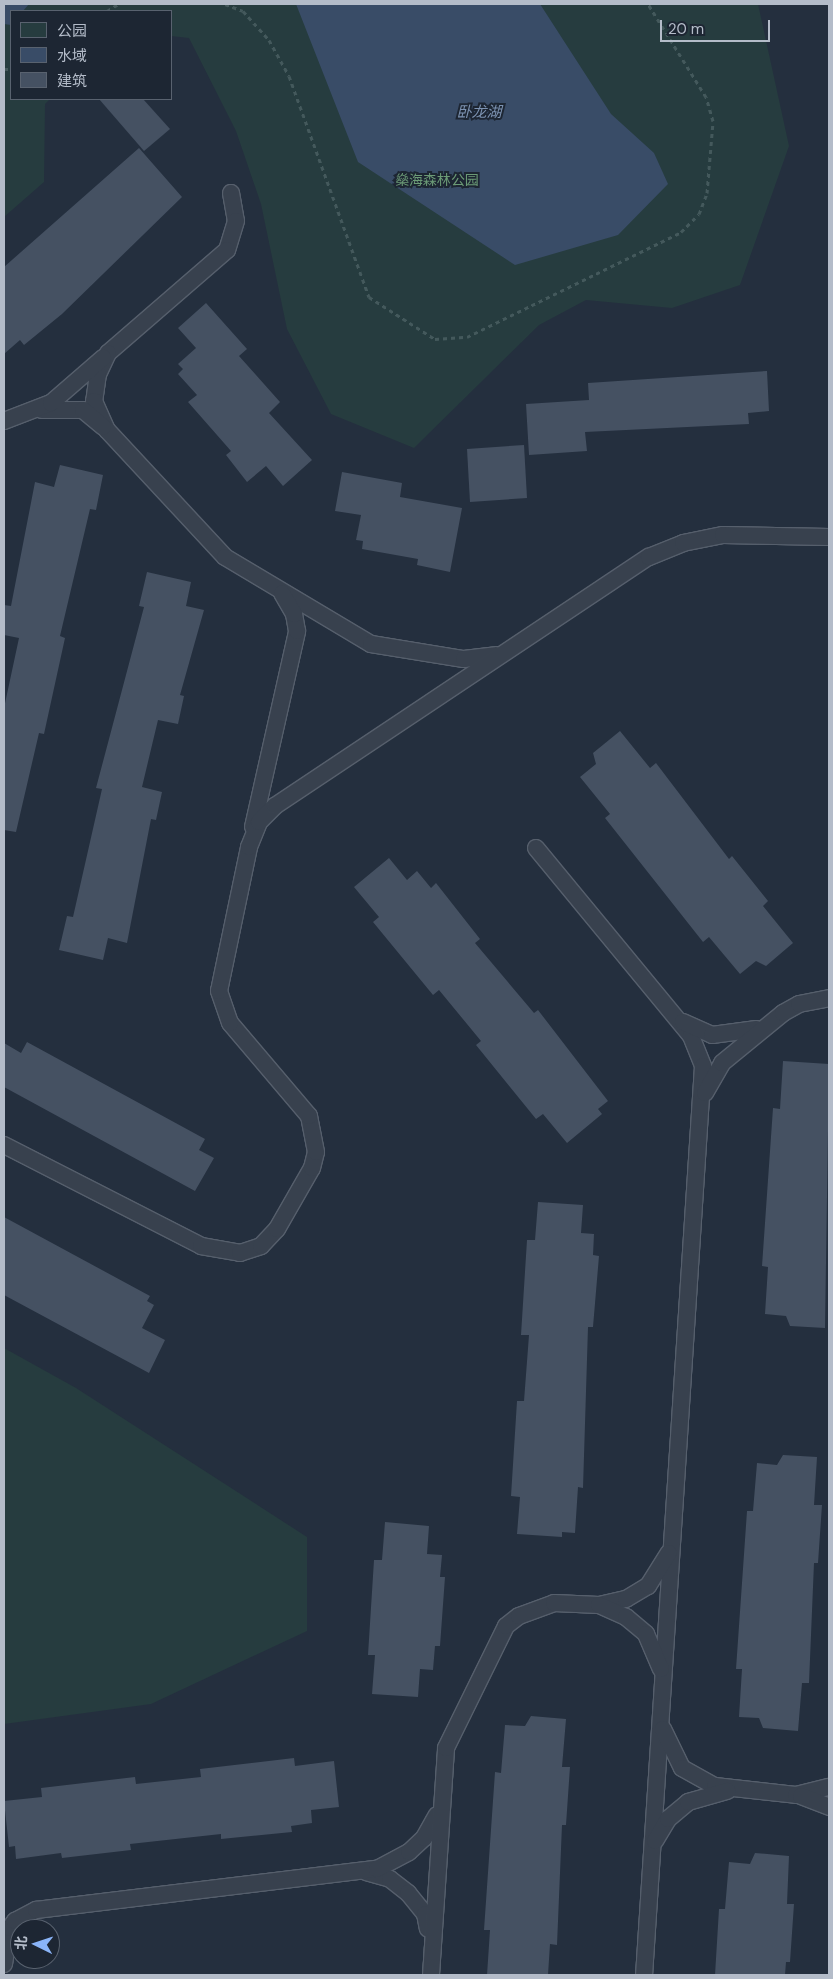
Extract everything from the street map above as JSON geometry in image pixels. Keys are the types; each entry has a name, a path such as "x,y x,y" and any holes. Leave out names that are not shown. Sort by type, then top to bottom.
{"lane":[{"path":"39,411 227,250 236,221 231,193"},
{"path":"107,430 94,400 94,388 108,353"},
{"path":"4,421 39,411 83,410 107,430 215,548 279,589 382,648 464,659 500,654"},
{"path":"249,847 259,822 275,806 636,565 683,543 763,532 829,537"},
{"path":"4,1145 201,1246 240,1253 261,1246 278,1229 312,1168 314,1134 309,1116 223,1010 220,972 297,631 294,614 279,589"},
{"path":"536,848 691,1036 703,1066 704,1096 644,1975"},
{"path":"704,1096 722,1063 766,1027 799,1004 829,998"},
{"path":"677,1019 712,1035 742,1034 766,1027"},
{"path":"4,1964 10,1928 15,1921 36,1910 361,1871 394,1863 410,1852 435,1822 450,1737 506,1626 519,1616 554,1603 598,1605 626,1599 648,1586 659,1574 673,1542"},
{"path":"598,1605 626,1617 646,1634 664,1681"},
{"path":"661,1723 682,1768 732,1790 796,1795 829,1807"},
{"path":"796,1795 829,1788"},
{"path":"652,1848 668,1820 688,1802 732,1790"},
{"path":"430,1972 440,1800"},
{"path":"361,1871 390,1879 408,1893 425,1914 431,1941"}],"path":[{"path":"225,4 243,11 269,40 289,76 370,297 435,340 467,337 681,232 699,214 707,193 713,121 706,97 648,4"}],"green space":[{"name":"燊海森林公园","path":"4,4 758,4 789,146 740,285 672,308 586,300 539,325 414,448 331,414 287,329 261,204 236,131 189,38 172,36 172,10 10,10 10,100 49,100 45,104 44,182 4,217"},
{"path":"4,1348 76,1388 307,1537 307,1631 151,1704 4,1724"}],"water":[{"path":"4,4 29,4 24,10 10,10 10,25 4,24"},
{"name":"卧龙湖","path":"296,4 540,4 611,114 654,153 668,184 618,235 515,265 358,162"}],"building":[{"path":"100,100 144,100 170,129 144,151"},
{"path":"139,148 182,197 62,314 24,345 20,340 4,354 4,267"},
{"path":"206,303 247,349 239,356 280,402 269,413 312,460 283,486 266,466 247,482 226,455 231,451 188,402 197,395 178,374 183,369 178,364 196,348 178,328"},
{"path":"767,371 769,411 748,413 749,424 585,432 587,451 529,455 526,404 589,400 588,383"},
{"path":"524,445 527,498 470,502 467,449"},
{"path":"60,465 103,475 96,510 90,509 60,636 65,638 44,734 39,733 16,832 4,830 4,708 19,638 4,635 4,605 11,606 35,482 54,487"},
{"path":"342,472 402,483 400,497 462,508 450,572 417,565 418,559 362,549 363,541 356,540 361,515 335,511"},
{"path":"147,572 191,582 186,606 204,610 180,695 184,696 178,724 158,720 142,787 162,792 156,820 151,819 127,943 108,938 103,960 59,950 67,916 73,917 102,789 96,788 144,607 139,606"},
{"path":"620,731 650,768 656,763 729,859 732,856 768,901 763,906 793,943 766,966 756,961 740,974 709,937 703,942 605,818 610,814 580,777 596,764 593,753"},
{"path":"389,858 407,880 417,871 431,888 436,883 480,939 475,943 534,1013 538,1010 608,1101 598,1109 602,1114 567,1143 543,1114 536,1119 476,1045 481,1041 439,990 433,995 373,922 379,917 354,887"},
{"path":"27,1042 205,1139 199,1150 214,1158 195,1191 4,1087 4,1043 21,1053"},
{"path":"783,1061 829,1064 825,1328 790,1326 786,1316 765,1314 768,1267 762,1266 773,1108 780,1109"},
{"path":"538,1202 583,1205 581,1233 594,1234 593,1255 599,1256 593,1327 588,1327 583,1488 578,1487 575,1533 562,1532 562,1537 517,1534 520,1497 511,1496 517,1401 524,1401 529,1335 521,1335 527,1240 535,1240"},
{"path":"4,1217 150,1296 147,1301 154,1305 142,1328 165,1340 149,1373 4,1295"},
{"path":"783,1455 817,1457 814,1505 822,1505 818,1563 814,1563 809,1683 802,1683 798,1731 763,1728 759,1718 739,1717 742,1669 736,1669 747,1511 753,1511 757,1463 777,1465"},
{"path":"385,1522 429,1526 427,1554 442,1555 440,1577 445,1577 440,1646 435,1646 433,1670 420,1669 418,1697 372,1694 375,1655 368,1655 374,1560 382,1560"},
{"path":"531,1716 566,1719 562,1767 570,1767 566,1825 562,1825 557,1945 550,1944 548,1975 487,1975 490,1930 484,1930 495,1772 501,1773 505,1725 525,1726"},
{"path":"294,1758 295,1766 334,1761 339,1807 311,1810 312,1823 291,1826 292,1832 221,1839 221,1834 130,1844 131,1850 62,1858 61,1853 16,1859 15,1846 9,1847 4,1801 42,1797 41,1788 135,1777 136,1784 201,1777 200,1769"},
{"path":"755,1853 789,1856 787,1904 794,1904 790,1962 786,1962 785,1975 715,1975 719,1909 725,1909 729,1862 750,1864"}]}
